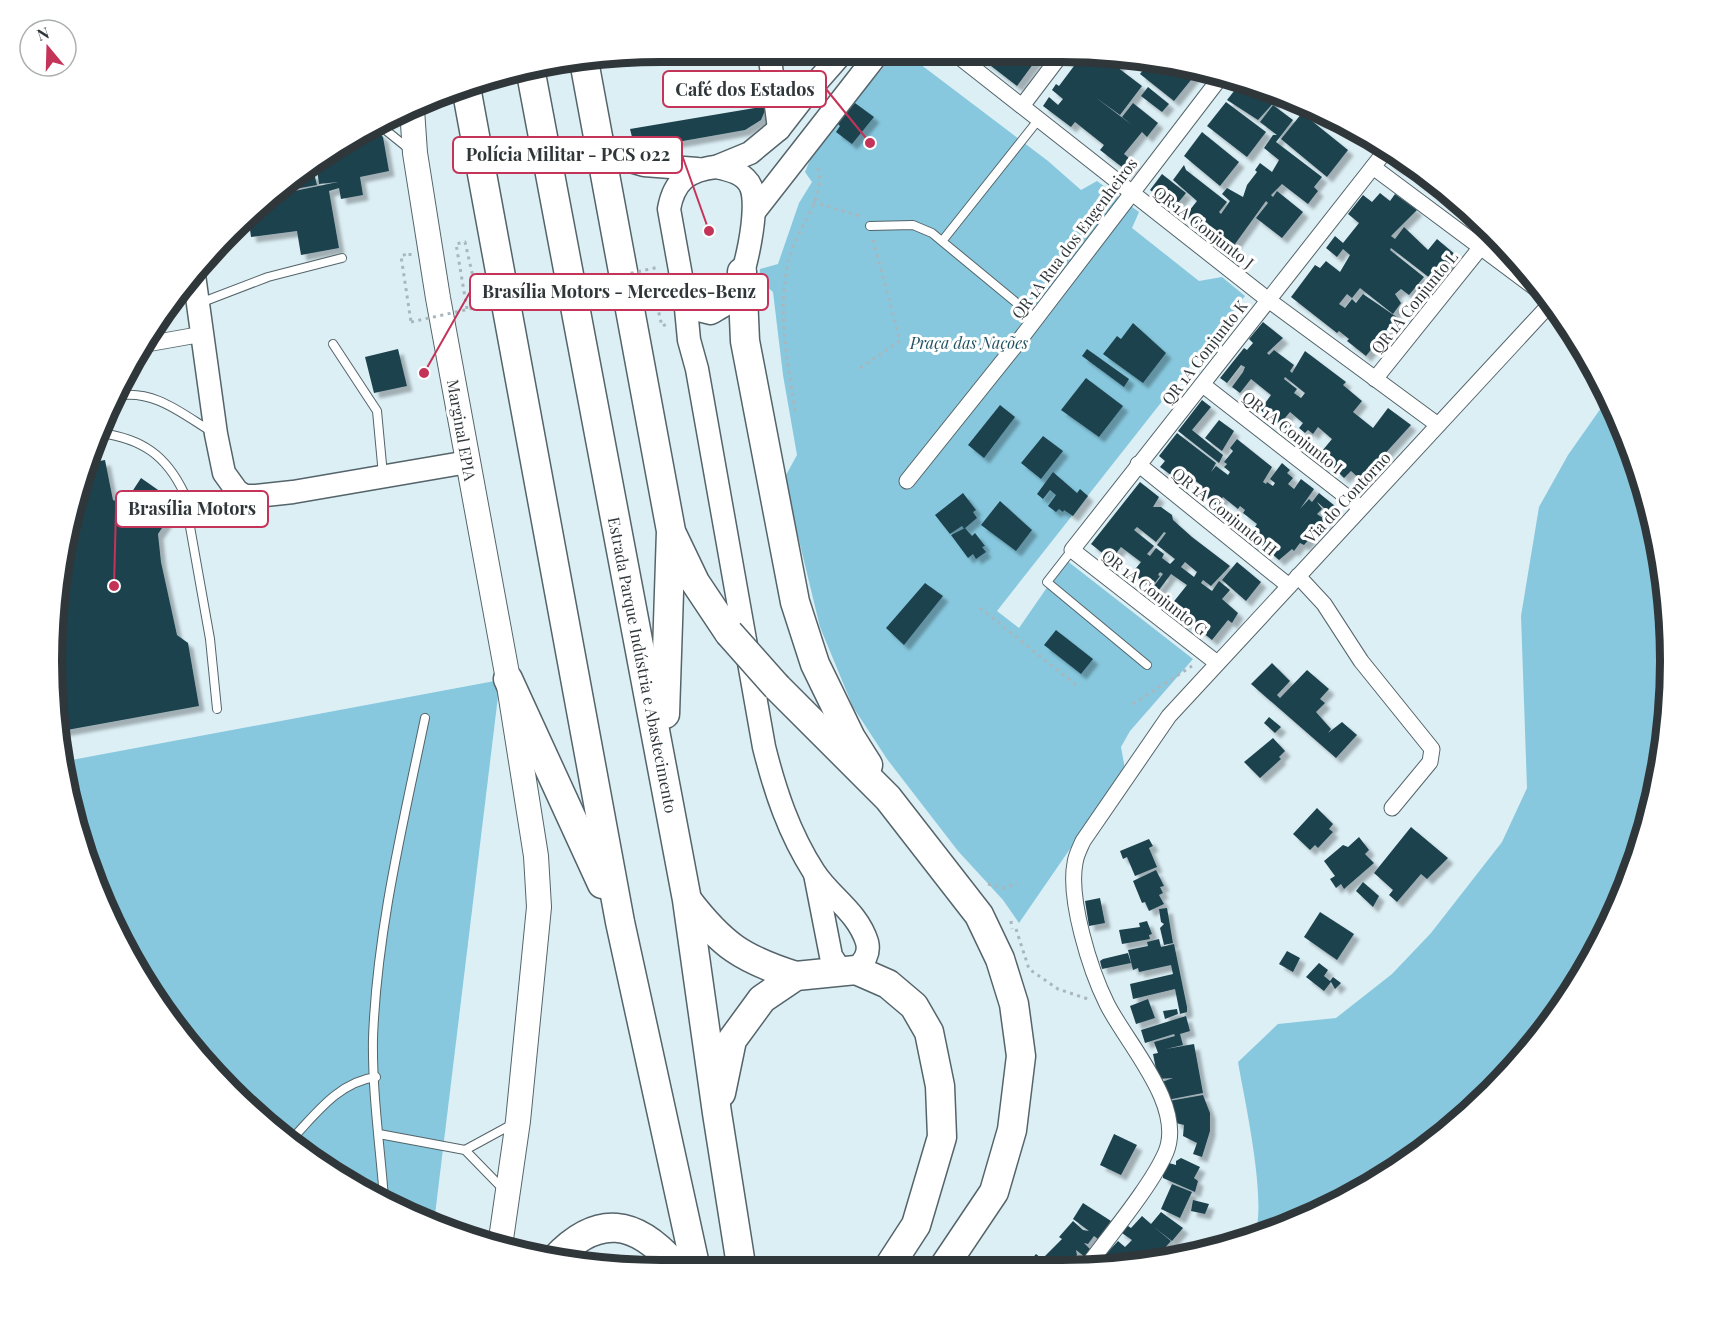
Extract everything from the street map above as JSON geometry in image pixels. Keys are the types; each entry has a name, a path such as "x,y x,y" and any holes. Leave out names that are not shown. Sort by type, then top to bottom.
{"highway":[{"path":"585,67 671,531 663,767"},
{"name":"Estrada Parque Indústria e Abastecimento","path":"532,76 687,900 740,1260"},
{"path":"467,93 620,922 694,1260"},
{"path":"742,272 745,341 782,545 795,602 815,664 851,738 888,798 979,915 1000,959 1014,1004 1021,1056 1012,1130 994,1192 948,1260"},
{"path":"671,531 695,582 729,633 777,687 888,798"},
{"path":"508,679 620,922"},
{"path":"687,900 705,923 730,948 758,964 796,976 848,970 888,984 914,1006 929,1032 940,1086 942,1137 916,1225 893,1260"},
{"path":"717,1113 732,1041 762,999 796,976"},
{"path":"563,1251 572,1241 595,1230 620,1227 643,1234 670,1260"}],"main road":[{"name":"Marginal EPIA","path":"412,115 415,153 508,679 536,856 539,907 518,1122 501,1238"}],"street":[{"path":"770,62 779,129"},
{"path":"815,874 844,904 866,940 868,950 865,959 848,970 831,956 815,874 782,810 764,747 697,369 677,305 669,209 672,195 685,177 750,153 779,129 834,62"},
{"path":"754,212 867,62"},
{"name":"QR 1A Conjunto J","path":"966,62 1267,299 1438,425"},
{"path":"1022,106 1055,62"},
{"name":"QR 1A Rua dos Engenheiros","path":"908,481 1217,82"},
{"path":"598,139 620,158 644,165 707,168 741,175 751,187 754,212 742,272 734,295 727,304 711,313 702,333 697,369"},
{"name":"QR 1A Conjunto K","path":"1072,550 1382,155"},
{"path":"1373,167 1522,279"},
{"name":"QR 1A Conjunto L","path":"1375,379 1481,248"},
{"path":"196,283 216,434 224,473 237,490 246,496 293,492 468,462"},
{"path":"677,305 711,313"},
{"name":"Via do Contorno","path":"1093,1258 1154,1172 1166,1151 1169,1134 1167,1114 1146,1066 1107,1004 1081,924 1074,887 1075,862 1083,841 1169,716 1212,659 1293,581 1545,308"},
{"path":"153,343 203,334"},
{"name":"QR 1A Conjunto I","path":"1203,385 1361,508"},
{"name":"QR 1A Conjunto H","path":"1138,464 1324,604 1367,669 1432,749 1430,762 1392,808"},
{"name":"QR 1A Conjunto G","path":"1072,550 1212,659"}],"lane":[{"path":"943,240 1039,119"},
{"path":"384,129 397,142 415,153"},
{"path":"870,226 914,225 943,240 1035,318"},
{"path":"199,303 268,277 342,258"},
{"path":"333,344 377,411 383,477"},
{"path":"123,395 140,394 160,399 216,434"},
{"path":"106,434 137,441 148,448 177,477 189,512 210,639 217,709"},
{"path":"189,512 210,504"},
{"path":"1072,550 1047,582 1148,665"},
{"path":"383,1191 373,1041 376,998 391,880 425,718"},
{"path":"296,1136 346,1086 358,1079 376,1077"},
{"path":"465,1149 518,1122"},
{"path":"379,1134 465,1149 507,1192"}],"path":[{"path":"795,411 782,326 784,285 791,252 820,186 819,171 813,159 802,150"},
{"path":"813,202 862,216 870,226 900,341 860,368"},
{"path":"467,309 456,244 465,242 476,291 502,286"},
{"path":"411,263 410,253 400,256 411,322 658,267 661,278"},
{"path":"624,286 651,280 662,326 671,323 677,305"},
{"path":"980,608 1076,685"},
{"path":"1133,704 1212,659"},
{"path":"988,884 1004,888 1018,883"},
{"path":"1016,929 1029,969 1058,989 1107,1004"}],"green space":[{"name":"Praça das Nações","path":"888,62 921,62 920,64 1048,161 1081,190 1097,181 1139,212 1132,228 1199,281 1222,277 1245,296 997,611 1019,628 1066,560 1193,659 1130,731 1121,747 1125,769 1019,923 1003,900 958,851 887,759 853,707 820,627 789,499 786,475 797,455 783,375 773,292 759,280 760,269 778,264 799,203 812,182 805,172 814,150"},
{"path":"1603,407 1614,431 1639,505 1654,582 1660,660 1654,739 1648,777 1628,853 1614,890 1598,925 1559,993 1536,1025 1484,1084 1425,1136 1393,1159 1325,1198 1257,1227 1257,1178 1238,1062 1278,1024 1336,1018 1392,974 1431,933 1502,842 1527,788 1521,616 1539,507 1568,455"},
{"path":"500,680 435,1215 361,1179 296,1136 237,1084 185,1025 142,960 107,890 82,816 70,760"}],"building":[{"path":"986,62 1035,62 1017,86"},
{"path":"1069,62 1119,65 1117,67 1142,86 1120,115 1095,97 1132,125 1122,117 1133,103 1158,123 1147,137 1142,132 1124,154 1134,162 1127,171 1100,150 1104,145 1075,122 1071,127 1043,106 1049,97 1058,105 1063,99 1052,90 1056,84 1059,86 1074,66"},
{"path":"1145,68 1194,77 1174,101 1140,74"},
{"path":"1148,87 1169,104 1162,112 1141,96"},
{"path":"1236,88 1275,101 1258,120 1227,100"},
{"path":"1226,102 1266,132 1247,157 1207,126"},
{"path":"855,103 874,117 852,144 836,132 840,126 837,123"},
{"path":"1273,105 1293,120 1276,142 1322,177 1314,187 1318,191 1308,204 1282,184 1271,195 1273,197 1277,191 1303,212 1282,238 1256,218 1268,203 1266,201 1230,251 1185,216 1197,201 1173,180 1184,165 1186,170 1227,202 1219,212 1221,214 1230,201 1222,194 1227,188 1243,197 1260,163 1272,172 1279,160 1264,148 1273,135 1277,135 1260,122"},
{"path":"767,106 761,120 745,130 649,147 633,141 630,129"},
{"path":"1302,113 1348,150 1327,177 1281,139"},
{"path":"378,132 383,137 389,171 360,177 363,195 341,199 339,188 329,191 339,248 301,255 297,231 251,237 249,225 287,193 338,182 319,184 317,170"},
{"path":"1202,132 1239,162 1220,186 1184,156"},
{"path":"1388,159 1400,167 1399,169"},
{"path":"312,173 317,185 290,190 296,185"},
{"path":"1162,174 1186,193 1174,208 1150,190"},
{"path":"1409,174 1425,185 1447,205"},
{"path":"1380,193 1390,201 1395,194 1417,210 1391,236 1395,239 1404,227 1428,250 1437,239 1457,256 1435,282 1391,248 1390,250 1424,277 1409,295 1401,289 1395,294 1401,303 1393,314 1360,288 1352,298 1347,294 1339,304 1345,308 1352,299 1356,303 1363,294 1401,320 1392,331 1388,328 1366,356 1347,341 1349,339 1339,331 1337,333 1291,297 1315,265 1320,268 1326,261 1340,272 1350,255 1343,249 1337,257 1326,248 1335,236 1343,243 1359,223 1348,214 1363,195 1372,202"},
{"path":"1263,322 1283,338 1267,353 1269,355 1274,350 1294,365 1290,371 1292,373 1305,351 1346,382 1343,385 1362,401 1353,412 1373,428 1388,408 1411,425 1361,480 1351,471 1344,478 1332,466 1336,461 1322,451 1332,439 1318,427 1313,434 1308,430 1305,433 1299,428 1303,423 1290,412 1285,418 1290,422 1287,429 1260,410 1271,395 1251,379 1240,393 1232,387 1245,367 1241,365 1227,383 1220,378 1244,348 1247,350 1253,343 1249,339","holes":["1285,377 1305,393 1301,398 1294,393 1297,389 1284,379"]},
{"path":"1133,323 1166,353 1143,383 1103,354 1117,336 1121,339"},
{"path":"398,349 407,386 374,393 365,357"},
{"path":"1087,349 1129,379 1124,387 1082,356"},
{"path":"1086,378 1123,406 1099,437 1061,410"},
{"path":"1202,400 1211,407 1192,430 1223,455 1219,463 1178,431"},
{"path":"1000,405 1015,417 984,458 968,445"},
{"path":"1219,420 1234,431 1222,451 1205,438"},
{"path":"1177,433 1216,463 1211,472 1216,466 1228,475 1230,472 1224,467 1227,464 1224,462 1233,451 1230,448 1237,439 1272,467 1263,482 1266,484 1267,482 1273,486 1275,483 1270,479 1282,463 1290,470 1287,473 1293,478 1288,484 1294,489 1301,479 1314,489 1300,509 1309,499 1312,502 1319,493 1335,506 1330,513 1317,502 1322,509 1317,514 1326,520 1320,526 1317,523 1310,532 1313,535 1304,545 1300,543 1294,551 1292,549 1279,560 1255,539 1260,532 1255,527 1257,524 1243,513 1245,510 1240,506 1238,509 1223,497 1217,506 1197,490 1201,485 1181,470 1175,478 1160,467 1165,461 1159,456"},
{"path":"1043,436 1063,451 1041,479 1021,463"},
{"path":"105,460 113,500 124,504 141,478 178,504 158,534 161,562 177,635 188,643 199,706 66,730 62,660 67,582 82,505 95,462"},
{"path":"1053,472 1077,493 1080,489 1088,496 1073,516 1064,510 1063,512 1059,509 1056,512 1048,506 1056,495 1050,490 1043,499 1037,494"},
{"path":"1140,482 1159,497 1153,507 1161,507 1172,515 1173,520 1192,537 1230,566 1211,586 1203,580 1201,583 1212,591 1219,581 1230,590 1222,599 1238,613 1232,623 1228,620 1212,640 1188,621 1185,625 1167,610 1187,585 1171,574 1156,594 1151,590 1163,574 1160,572 1158,575 1160,576 1151,588 1132,573 1141,562 1121,547 1111,560 1091,544","holes":["1137,527 1156,542 1164,532 1166,533 1157,545 1175,559 1170,564 1162,558 1164,554 1156,548 1150,556 1147,554 1154,546 1134,530","1185,562 1197,572 1194,577 1181,567"]},
{"path":"963,493 976,510 973,512 977,518 964,529 962,526 950,534 935,515"},
{"path":"1000,501 1032,530 1016,551 981,525"},
{"path":"965,528 972,536 975,533 985,546 982,547 986,552 976,559 973,554 968,558 951,535"},
{"path":"1237,562 1261,582 1246,601 1222,580"},
{"path":"925,583 943,596 904,645 886,628"},
{"path":"1056,630 1093,659 1081,674 1044,645"},
{"path":"1272,663 1290,681 1277,695 1280,698 1307,670 1329,689 1320,699 1325,703 1316,712 1331,729 1328,733 1342,722 1357,735 1336,758 1251,684"},
{"path":"1269,717 1281,727 1275,733 1264,723"},
{"path":"1273,738 1285,751 1279,757 1281,759 1260,778 1244,762"},
{"path":"1317,808 1333,824 1329,829 1333,832 1318,848 1315,845 1310,850 1293,834"},
{"path":"1411,827 1448,858 1427,879 1421,874 1397,902 1389,895 1393,890 1374,873"},
{"path":"1359,837 1369,850 1365,854 1374,863 1344,889 1341,884 1336,888 1330,879 1335,876 1324,861 1343,845 1348,847"},
{"path":"1149,839 1153,846 1149,848 1157,867 1135,876 1127,857 1123,859 1120,851"},
{"path":"1156,870 1164,886 1160,887 1163,893 1159,895 1164,904 1149,911 1145,902 1142,903 1133,881"},
{"path":"1363,882 1379,896 1373,907 1356,891"},
{"path":"1100,898 1105,923 1089,926 1085,901"},
{"path":"1167,908 1173,943 1164,945 1160,928 1164,924 1161,922 1159,909"},
{"path":"1320,912 1354,934 1337,960 1304,937"},
{"path":"1147,921 1152,934 1149,935 1150,939 1122,944 1119,930 1140,927 1139,923"},
{"path":"1159,939 1161,947 1174,944 1187,1012 1180,1014 1175,989 1133,999 1130,984 1173,974 1171,965 1139,972 1138,968 1133,970 1128,950 1148,946 1147,942"},
{"path":"1287,951 1300,958 1293,972 1279,964"},
{"path":"1128,953 1131,963 1102,969 1100,961 1103,959"},
{"path":"1319,963 1328,970 1324,976 1330,981 1333,977 1341,983 1335,989 1331,982 1324,991 1306,977"},
{"path":"1148,999 1155,1018 1136,1024 1130,1006"},
{"path":"1177,1009 1178,1014 1165,1019 1163,1011"},
{"path":"1186,1016 1190,1031 1180,1034 1183,1045 1166,1049 1194,1044 1203,1093 1167,1100 1159,1083 1173,1078 1158,1079 1153,1054 1158,1053 1154,1042 1175,1036 1174,1034 1145,1043 1141,1030"},
{"path":"1203,1095 1210,1113 1210,1131 1202,1157 1193,1154 1197,1143 1183,1136 1184,1125 1176,1123 1169,1101"},
{"path":"1114,1134 1137,1145 1121,1175 1100,1165"},
{"path":"1181,1158 1200,1167 1194,1178 1198,1181 1195,1192 1163,1178 1163,1174 1161,1177 1169,1163 1176,1165 1176,1161"},
{"path":"1172,1184 1192,1192 1180,1218 1161,1209"},
{"path":"1193,1200 1209,1204 1205,1214 1191,1211"},
{"path":"1083,1203 1111,1221 1098,1239 1094,1236 1088,1244 1084,1243 1090,1249 1085,1257 1076,1250 1075,1259 1031,1260 1036,1254 1042,1259 1062,1239 1059,1237 1073,1221 1083,1230 1089,1231 1073,1219"},
{"path":"1161,1212 1183,1228 1172,1241 1154,1227 1171,1241 1163,1250 1103,1258 1118,1241 1125,1247 1132,1240 1119,1231 1125,1224 1131,1228 1142,1216 1151,1224"}],"place":[{"name":"Café dos Estados","path":"870,143"},
{"name":"Polícia Militar - PCS 022","path":"709,231"},
{"name":"Brasília Motors - Mercedes-Benz","path":"424,373"},
{"name":"Brasília Motors","path":"114,586"}]}
